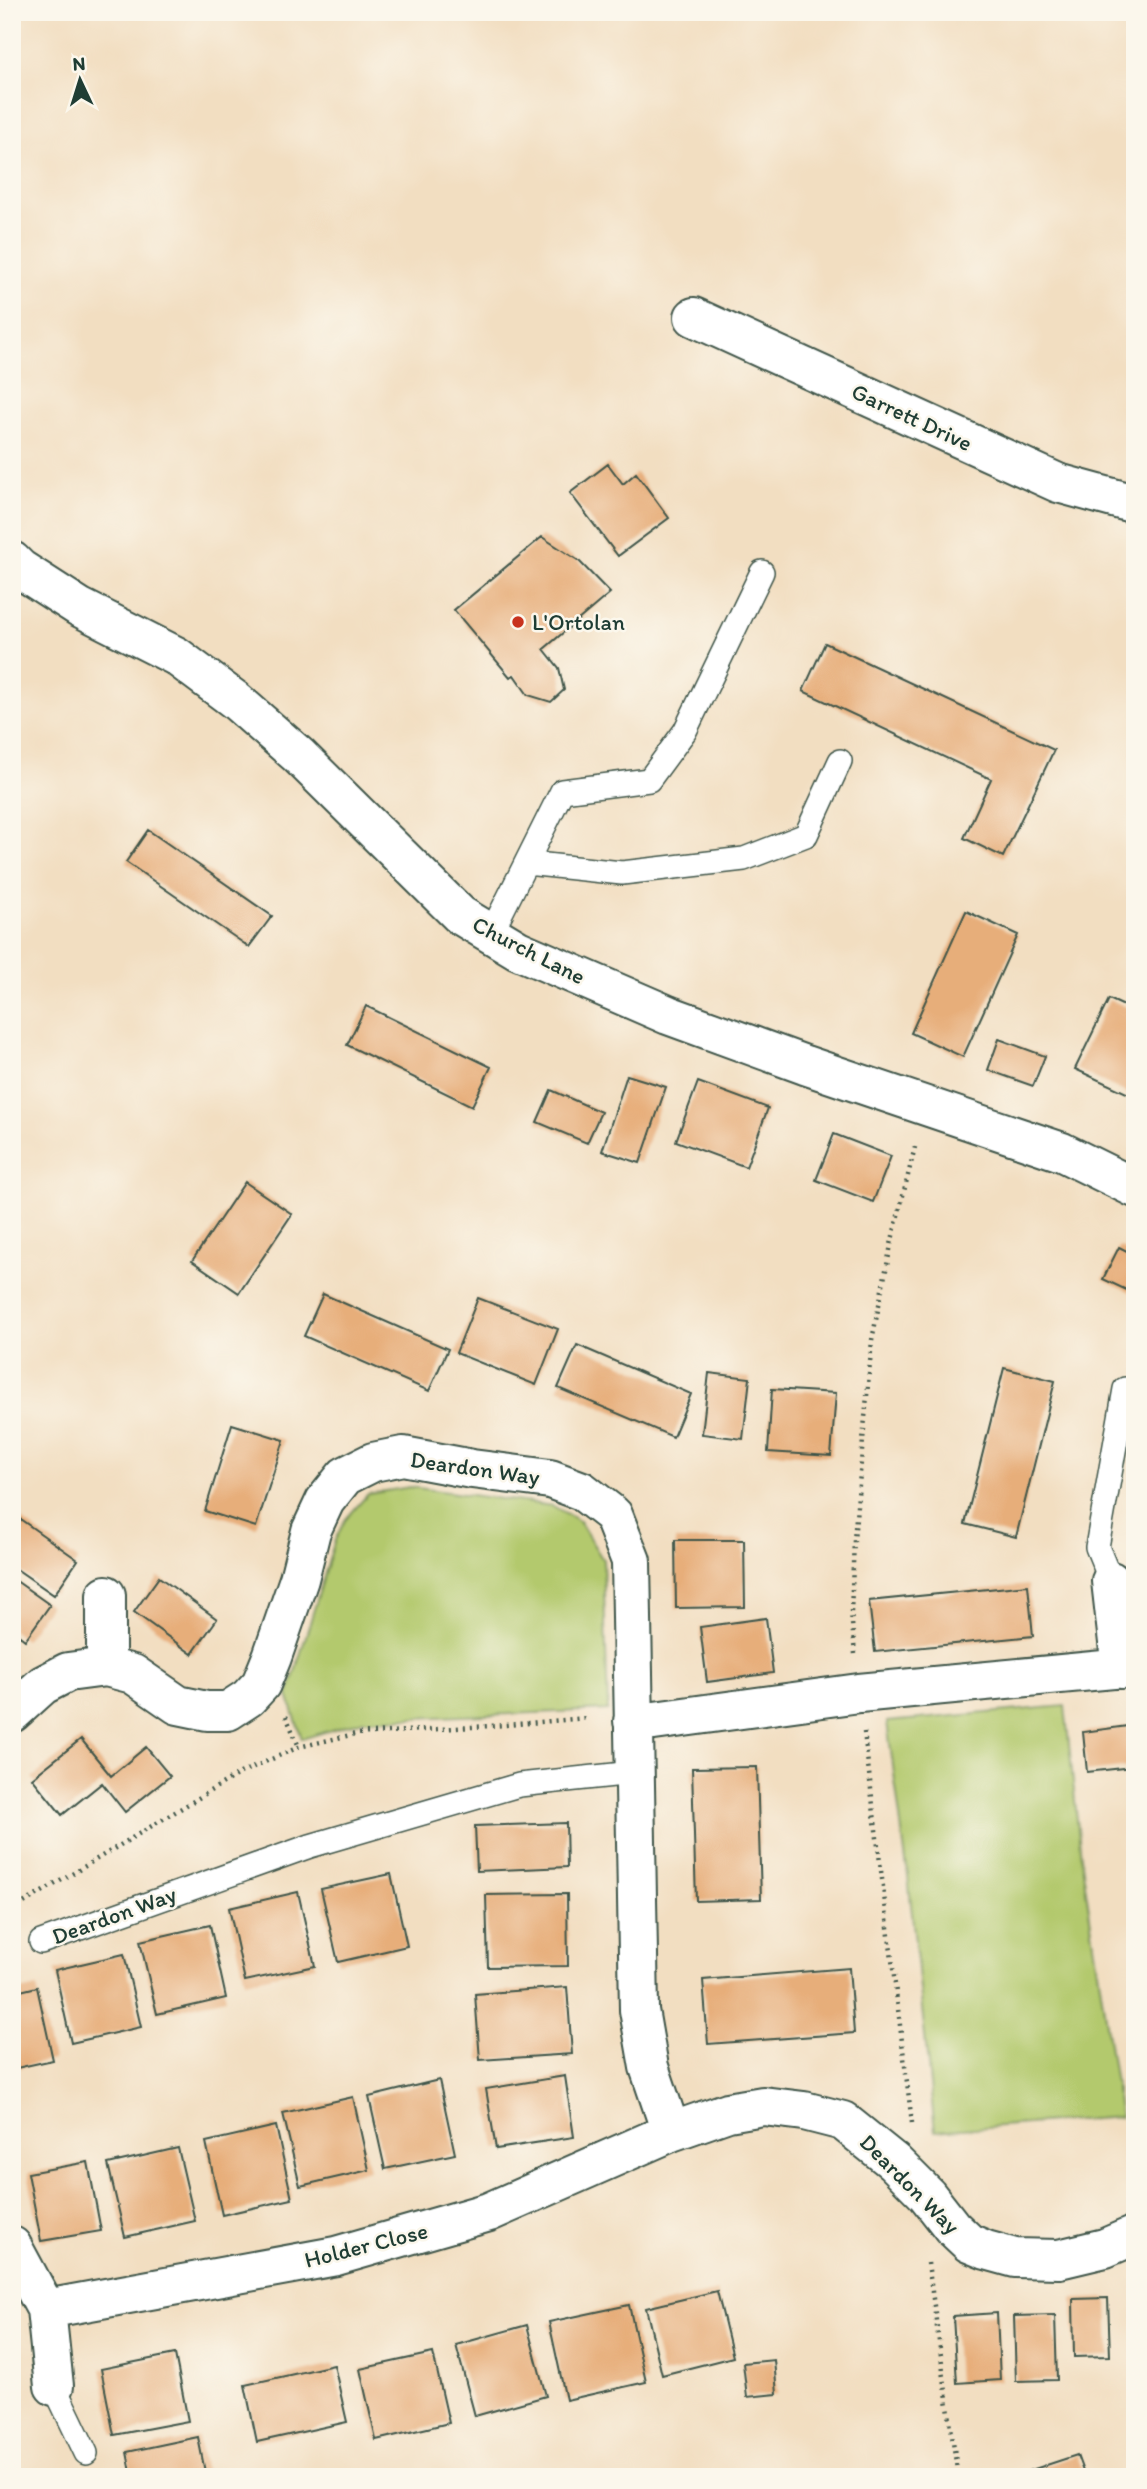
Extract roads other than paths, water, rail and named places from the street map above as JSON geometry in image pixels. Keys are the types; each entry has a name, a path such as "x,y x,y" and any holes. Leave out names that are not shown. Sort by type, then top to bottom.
{"street":[{"name":"Garrett Drive","path":"694,317 1058,483 1135,504"},
{"name":"Church Lane","path":"12,561 79,607 176,656 235,700 298,755 460,915 519,950 668,1015 804,1065 1062,1152 1135,1188"},
{"name":"Deardon Way","path":"12,1713 43,1685 68,1672 106,1667 132,1674 178,1705 207,1711 228,1711 248,1698 261,1684 272,1657 299,1579 311,1531 325,1501 345,1476 373,1462 403,1455 472,1469 550,1479 582,1491 612,1515 631,1561 639,2010 649,2067 671,2132 728,2112 763,2106 844,2121 894,2161 969,2243 1015,2258 1059,2259 1105,2248 1135,2235"},
{"path":"633,1721 654,1721 859,1693 1128,1668 1111,1581"},
{"path":"106,1595 106,1667"},
{"name":"Holder Close","path":"46,2309 349,2252 489,2212 671,2132"},
{"path":"12,2246 46,2309 54,2386"}],"lane":[{"path":"491,933 562,791 649,780 685,731 762,572"},
{"path":"526,863 622,873 744,859 806,835 840,761"},
{"path":"1111,1581 1097,1547 1125,1389"},
{"name":"Deardon Way","path":"41,1942 310,1846 519,1785 633,1773"},
{"path":"54,2386 86,2453"}],"place":[{"name":"L'Ortolan","path":"518,622"}]}
